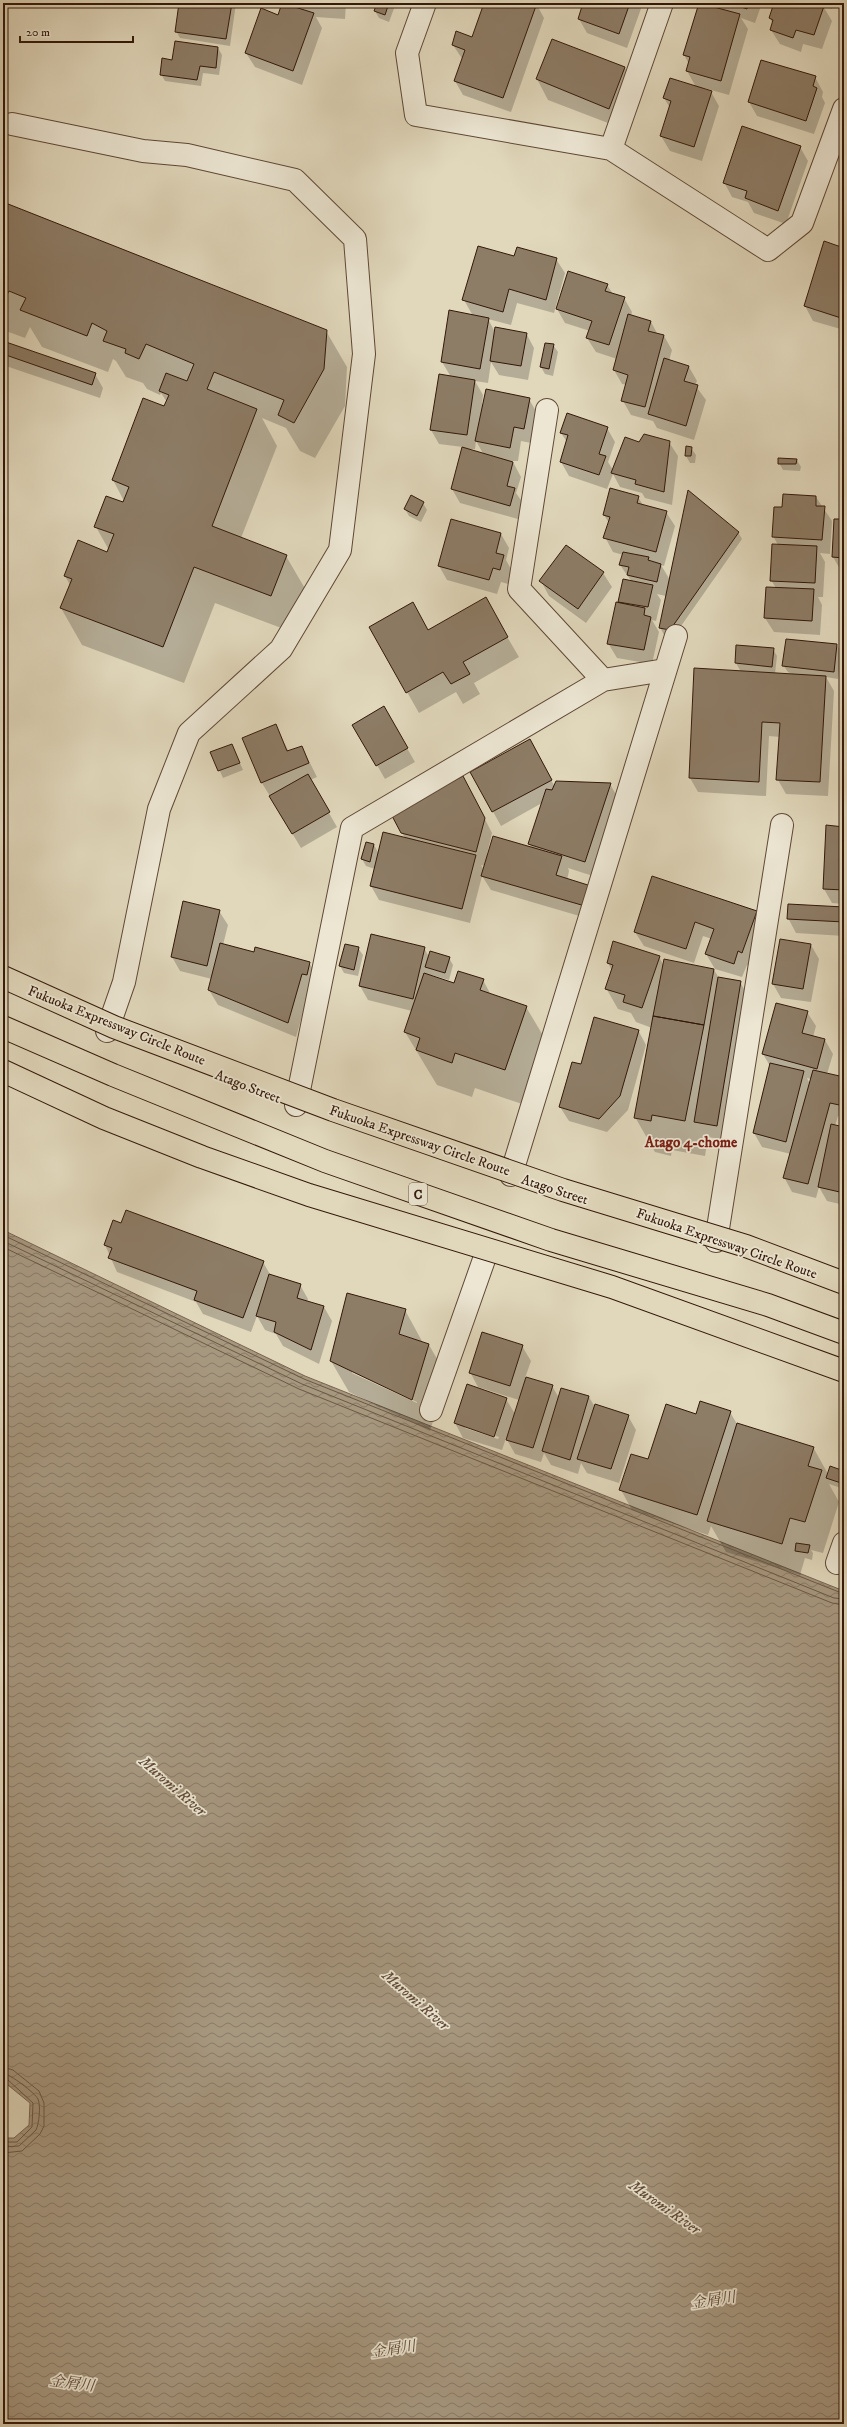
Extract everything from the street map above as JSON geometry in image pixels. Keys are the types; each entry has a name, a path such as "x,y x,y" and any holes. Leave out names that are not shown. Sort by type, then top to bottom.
{"highway":[{"name":"Fukuoka Expressway Circle Route","path":"3,977 114,1027 333,1110 563,1190 746,1246 844,1284"},
{"name":"C","path":"3,1027 113,1075 325,1161 551,1240 768,1305 844,1333"},
{"name":"C","path":"3,1071 104,1118 224,1165 308,1195 612,1287 844,1371"}],"street":[{"path":"425,3 406,53 416,115 612,149 768,250 802,224 844,109"},
{"path":"612,149 662,3"},
{"path":"12,124 142,151 187,155 295,180 355,239 364,354 340,550 281,649 189,734 159,809 124,982 107,1031"},
{"path":"547,410 519,589 603,680"},
{"path":"511,1175 676,636"},
{"path":"296,1105 352,828 603,680 665,670"},
{"path":"716,1241 782,825"},
{"name":"Atago Street","path":"3,977 107,1031 296,1105 844,1284"},
{"path":"3,1071 76,1106 265,1180 701,1319 844,1368"},
{"path":"432,1410 487,1251"},
{"path":"837,1563 844,1542"}],"water":[{"path":"3,1230 305,1376 844,1591 844,2424 3,2424 3,2138 14,2138 29,2125 30,2103 3,2081"}],"building":[{"path":"179,3 232,3 226,39 175,32"},
{"path":"282,3 314,13 293,71 245,53 261,8 278,15"},
{"path":"377,3 389,3 385,15 374,11"},
{"path":"484,3 537,3 503,98 454,81 465,50 452,45 456,31 472,37"},
{"path":"583,3 630,3 619,34 578,19"},
{"path":"699,3 740,14 721,81 686,71 690,57 683,55"},
{"path":"730,3 749,3 747,9"},
{"path":"774,3 814,3 824,6 814,35 796,30 793,38 770,30 773,20 769,18"},
{"path":"552,39 625,67 609,109 536,79"},
{"path":"175,41 218,47 216,68 200,66 197,80 160,75 162,58 172,60"},
{"path":"761,60 816,76 813,86 817,88 806,121 748,102"},
{"path":"670,78 712,91 694,147 660,136 671,101 663,98"},
{"path":"742,126 801,146 778,211 745,198 747,191 723,183"},
{"path":"3,202 327,330 324,369 294,423 278,415 284,400 214,372 207,389 257,409 212,526 287,555 271,596 194,567 163,647 60,608 72,579 64,576 78,540 107,552 114,534 94,527 106,496 123,502 129,487 112,480 143,398 164,406 169,395 159,391 166,373 187,381 194,364 146,344 139,359 125,353 126,349 103,341 107,331 92,323 87,336 20,310 26,298 9,291 3,302"},
{"path":"824,241 844,248 844,310 841,318 804,306"},
{"path":"478,246 514,256 517,247 557,258 546,300 509,289 503,312 462,300"},
{"path":"568,271 608,284 605,291 625,297 609,345 586,338 592,321 556,309"},
{"path":"449,310 489,318 480,369 441,362"},
{"path":"628,314 651,321 648,331 664,335 645,407 621,401 628,375 613,370"},
{"path":"495,327 527,333 521,366 490,361"},
{"path":"3,341 96,373 92,385 3,354"},
{"path":"545,343 554,344 549,369 540,367"},
{"path":"664,358 689,366 684,381 698,385 686,426 648,414"},
{"path":"439,374 475,380 467,435 430,430"},
{"path":"486,389 530,398 524,429 514,427 510,448 475,441"},
{"path":"567,413 608,427 599,454 606,456 599,475 560,462 568,435 560,433"},
{"path":"644,434 670,441 664,492 635,484 636,480 611,473 625,437 639,442"},
{"path":"686,446 692,447 691,456 685,456"},
{"path":"462,447 513,462 507,486 515,488 510,506 451,489"},
{"path":"778,458 797,459 796,464 778,464"},
{"path":"610,488 639,496 637,503 667,511 656,552 603,538 610,517 603,515"},
{"path":"688,490 739,532 670,630 659,628"},
{"path":"783,494 816,496 816,506 825,506 822,540 772,537 774,507 782,507"},
{"path":"411,495 424,502 417,516 404,509"},
{"path":"451,519 501,533 496,553 504,555 500,570 493,568 489,580 438,566"},
{"path":"834,519 844,519 844,558 832,557"},
{"path":"772,544 817,546 815,583 770,581"},
{"path":"566,545 604,572 578,609 539,581"},
{"path":"623,552 649,557 648,560 661,564 657,582 627,575 629,567 619,565"},
{"path":"623,579 653,585 648,607 618,602"},
{"path":"766,587 814,589 812,621 764,618"},
{"path":"486,597 508,637 463,662 470,674 451,684 443,672 406,693 369,627 413,602 428,630"},
{"path":"616,602 645,608 644,615 651,617 644,650 607,644"},
{"path":"786,639 837,644 834,672 782,666"},
{"path":"736,645 774,648 772,667 735,663"},
{"path":"694,668 826,676 820,782 776,780 780,723 762,722 759,782 689,778"},
{"path":"384,706 408,748 376,766 352,725"},
{"path":"276,724 287,751 302,746 309,763 261,783 242,738"},
{"path":"530,739 552,780 492,812 470,772"},
{"path":"232,744 240,763 218,771 210,752"},
{"path":"308,774 330,812 292,834 269,796"},
{"path":"463,776 485,818 476,852 401,833 391,814"},
{"path":"556,781 611,783 585,862 528,844 546,789 552,790"},
{"path":"826,825 844,827 844,890 823,889"},
{"path":"383,832 476,855 462,909 370,886"},
{"path":"493,836 562,856 556,875 591,886 585,906 481,876"},
{"path":"366,842 374,844 370,862 361,859"},
{"path":"652,876 757,911 742,953 738,951 734,964 705,954 714,929 695,922 686,949 634,932"},
{"path":"183,901 220,910 207,966 171,957"},
{"path":"788,904 844,907 844,922 787,919"},
{"path":"371,934 425,947 413,999 359,986"},
{"path":"780,939 811,944 803,989 772,984"},
{"path":"613,941 660,956 642,1008 623,1002 625,995 605,989 613,965 607,963"},
{"path":"220,943 254,952 255,947 310,962 307,975 302,974 288,1023 208,990"},
{"path":"345,944 359,947 354,970 339,966"},
{"path":"430,951 450,957 445,973 425,967"},
{"path":"664,959 714,969 704,1025 653,1016"},
{"path":"458,971 484,979 480,990 527,1006 505,1070 455,1053 452,1063 416,1050 420,1038 404,1032 424,973 454,983"},
{"path":"718,977 741,981 717,1126 694,1122"},
{"path":"776,1003 808,1011 802,1033 825,1039 817,1069 762,1054"},
{"path":"653,1016 704,1025 685,1121 652,1115 651,1121 634,1118"},
{"path":"594,1017 639,1030 620,1096 599,1119 559,1107 572,1062 581,1064"},
{"path":"770,1063 804,1071 786,1142 753,1133"},
{"path":"813,1070 844,1077 844,1106 830,1103 808,1184 783,1178"},
{"path":"831,1124 844,1127 844,1193 818,1187"},
{"path":"126,1210 264,1261 243,1318 194,1300 197,1291 108,1258 112,1248 104,1245 113,1220 121,1223"},
{"path":"269,1274 301,1284 297,1298 324,1306 311,1350 274,1332 276,1322 256,1316"},
{"path":"347,1293 406,1309 399,1334 429,1344 412,1400 330,1361"},
{"path":"482,1332 523,1345 510,1386 469,1373"},
{"path":"526,1377 553,1385 533,1448 506,1440"},
{"path":"467,1384 507,1398 494,1437 454,1423"},
{"path":"561,1388 589,1396 570,1460 542,1451"},
{"path":"700,1401 731,1411 697,1515 619,1490 631,1454 648,1459 666,1404 696,1414"},
{"path":"595,1404 629,1415 611,1469 577,1459"},
{"path":"737,1423 814,1447 808,1466 822,1470 805,1522 790,1518 782,1544 707,1521"},
{"path":"830,1466 844,1471 844,1484 826,1478"},
{"path":"796,1543 810,1545 808,1553 795,1551"}],"district":[{"name":"Atago 4-chome","path":"691,1142"}],"water label":[{"name":"Muromi River","path":"173,1786"},
{"name":"Muromi River","path":"416,2000"},
{"name":"Muromi River","path":"665,2207"},
{"name":"金屑川","path":"713,2300"},
{"name":"金屑川","path":"393,2349"},
{"name":"金屑川","path":"72,2383"}]}
